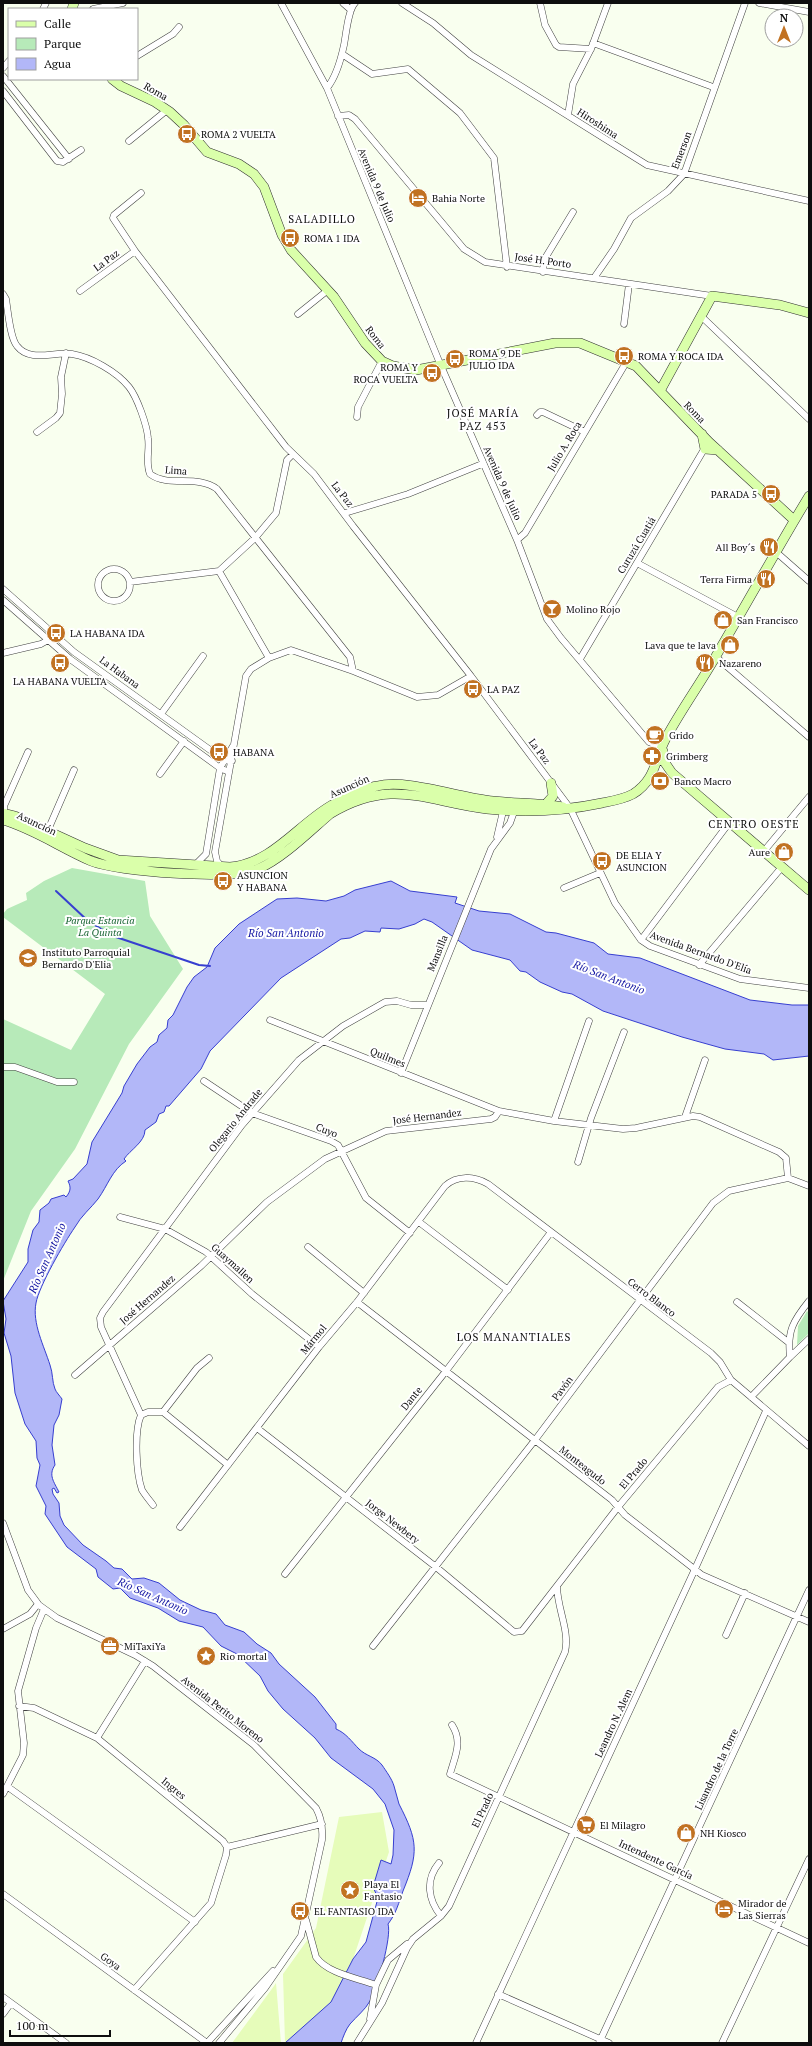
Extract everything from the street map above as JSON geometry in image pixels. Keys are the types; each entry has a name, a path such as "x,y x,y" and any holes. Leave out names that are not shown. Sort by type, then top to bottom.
{"main road":[{"name":"Roma","path":"113,80 167,110 184,125 207,152 239,164 254,174 266,193 286,242 296,257 328,290 370,349 382,361 404,369 416,370 568,342 588,346 627,361 636,366 702,434 707,445 718,450 794,520"},
{"name":"José H. Porto","path":"712,296 780,305 809,312"},
{"path":"660,390 702,317 712,296"},
{"name":"Asunción","path":"3,816 104,865 153,867 231,875 253,871 271,862 330,814 357,802 381,794 424,796 545,812 591,805 630,796 652,775 663,744 716,657 809,496"},
{"path":"663,744 663,760 672,773 809,890"},
{"path":"652,775 662,770 672,773"},
{"path":"546,804 553,796 551,783"},
{"name":"Asunción","path":"3,816 15,816 85,848 112,858 153,867 195,865 222,867 241,866 262,858 324,810 347,798 377,786 385,785 426,788 509,807 546,804 570,808"}],"street":[{"path":"98,8 123,3"},
{"path":"342,3 351,10"},
{"path":"327,88 331,83 342,54 351,10 355,3"},
{"name":"Hiroshima","path":"402,3 428,20 471,55 568,114 639,162 684,174 809,201"},
{"path":"540,3 545,25 556,46 559,48 592,46 713,87"},
{"path":"568,114 573,84 592,46 608,3"},
{"name":"Emerson","path":"594,278 614,250 637,212 668,191 684,174 713,87 744,3"},
{"path":"759,3 809,12"},
{"name":"Avenida 9 de Julio","path":"283,4 327,88 482,464 517,540 547,619 561,638 649,742 656,745 663,744"},
{"path":"138,55 173,34 179,27"},
{"path":"342,54 372,74 408,69 460,113 496,161 507,267"},
{"path":"3,76 69,159"},
{"path":"3,91 57,161 63,162 81,150"},
{"path":"129,141 167,110"},
{"name":"José H. Porto","path":"338,116 349,115 355,119 464,249 489,264 712,296"},
{"path":"135,251 113,218 114,215 141,193"},
{"path":"543,272 544,260 573,212"},
{"name":"La Paz","path":"80,291 135,251 292,455 314,474 345,513 353,526 471,676 570,808"},
{"path":"624,324 629,284"},
{"path":"298,314 328,290"},
{"name":"Lima","path":"3,294 6,299 14,340 19,348 30,354 66,353 78,356 102,365 130,389 147,433 148,464 150,474 159,479 196,481 212,485 217,488 350,657 353,671"},
{"path":"702,317 809,420"},
{"path":"37,432 56,418 60,413 62,376 66,353"},
{"path":"357,417 358,407 382,361"},
{"name":"Julio A. Roca","path":"517,540 525,534 627,361"},
{"path":"537,415 540,412 543,412 585,432"},
{"name":"Curuzú Cuatiá","path":"580,659 707,445"},
{"path":"130,582 219,571 255,538 276,513 287,460 292,455"},
{"path":"345,513 408,494 482,464"},
{"path":"776,552 809,581"},
{"path":"637,563 738,617"},
{"path":"110,569 115,569 125,573 130,582 129,592 121,600 110,601 105,599 98,590 98,580 101,575 110,569"},
{"path":"219,571 269,658"},
{"name":"La Habana","path":"3,588 74,652 224,760 232,761"},
{"path":"3,600 47,641 70,659 220,768 229,772"},
{"path":"3,652 40,644 47,641 54,635"},
{"path":"222,867 217,861 215,852 246,676 251,669 269,658 291,650 353,671 412,696 424,698 438,695 471,676"},
{"path":"161,714 203,656"},
{"path":"716,657 809,737"},
{"path":"160,774 184,741"},
{"path":"195,865 204,857 207,850 220,768 234,745"},
{"path":"3,816 4,806 28,752"},
{"path":"48,830 74,770"},
{"path":"764,851 809,797"},
{"name":"Mansilla","path":"401,1073 446,956 509,807"},
{"name":"Mansilla","path":"495,842 510,823 509,807"},
{"name":"Avenida Bernardo D'Elía","path":"570,808 600,873 621,913 641,940 650,946 752,982 809,988"},
{"path":"641,940 729,823"},
{"path":"699,964 782,866"},
{"path":"564,888 600,873"},
{"name":"Olegario Andrade","path":"109,1345 100,1322 103,1312 242,1125 286,1073 322,1041 385,1002 397,1001 411,1005 427,1006"},
{"name":"Quilmes","path":"270,1020 499,1111"},
{"path":"554,1121 589,1022"},
{"path":"578,1162 589,1125 624,1032"},
{"path":"685,1117 705,1060"},
{"path":"3,1067 15,1067 57,1082 74,1082"},
{"name":"Cuyo","path":"204,1081 252,1113 331,1141 342,1150 366,1198 410,1233"},
{"path":"499,1111 554,1121 630,1129 685,1117 700,1117 780,1152 786,1158 788,1178 809,1186"},
{"name":"José Hernandez","path":"75,1375 212,1256 267,1202 302,1174 342,1150 386,1131 491,1119 495,1117 499,1111"},
{"name":"Mármol","path":"180,1527 450,1181 459,1178 471,1178"},
{"name":"Cerro Blanco","path":"471,1178 488,1184 716,1357 730,1380 809,1446"},
{"name":"Pavón","path":"373,1646 535,1440 720,1196 730,1191 788,1178"},
{"name":"Guaymallen","path":"120,1217 165,1229 212,1256 252,1294 319,1347"},
{"path":"419,1222 508,1290"},
{"name":"Dante","path":"285,1574 345,1496 446,1370 551,1232"},
{"path":"308,1247 364,1293"},
{"name":"Monteagudo","path":"357,1302 612,1500 625,1516 702,1575 809,1622"},
{"path":"737,1302 788,1342"},
{"path":"790,1357 788,1342 793,1324 808,1305"},
{"path":"751,1397 809,1339"},
{"path":"109,1345 141,1415"},
{"path":"163,1412 197,1368 209,1358"},
{"name":"El Prado","path":"514,1632 518,1633 522,1631 618,1507 718,1387 730,1380"},
{"name":"Leandro N. Alem","path":"476,2043 695,1569 766,1411"},
{"path":"153,1506 142,1490 139,1476 137,1423 141,1415 148,1412 163,1412 228,1465"},
{"name":"Jorge Newbery","path":"257,1428 436,1567 514,1632"},
{"name":"Avenida Perito Moreno","path":"3,1524 28,1590 38,1604 57,1618 145,1660 262,1753 316,1808 322,1824 322,1840 302,1936 280,1964 265,1988 220,2043"},
{"name":"El Prado","path":"357,2043 382,2003 404,1953 413,1939 441,1916 449,1906 566,1652 566,1638 558,1602 557,1586"},
{"name":"Lisandro de la Torre","path":"600,2041 809,1590"},
{"path":"726,1635 745,1593"},
{"path":"548,1598 558,1602"},
{"path":"3,1629 30,1614 38,1604"},
{"path":"3,1794 22,1760 24,1751 19,1706 19,1686 36,1628 44,1609"},
{"path":"97,1738 145,1660"},
{"name":"Ingres","path":"19,1706 34,1708 97,1738 223,1841 227,1847"},
{"name":"Intendente García","path":"452,1725 459,1738 459,1743 450,1774 676,1879 809,1943"},
{"path":"8,1787 194,1922"},
{"path":"134,1990 211,1903 215,1894 227,1847 322,1824"},
{"path":"722,2043 809,1859"},
{"path":"439,1863 431,1875 430,1890 434,1907 441,1916"},
{"name":"Goya","path":"3,1894 207,2043"},
{"path":"306,1920 316,1957 320,1962 328,1968 376,1985"},
{"path":"369,2023 376,1985 388,1960 413,1939"},
{"name":"Avenida Perito Moreno","path":"207,2043 260,1983 280,1964"},
{"path":"498,1994 600,2041 609,2043"},
{"path":"3,1997 66,2043"},
{"path":"3,2014 11,2003"}],"green space":[{"name":"Parque Estancia La Quinta","path":"72,868 145,881 150,916 183,969 129,1044 75,1149 31,1211 3,1281 3,1019 71,1050 105,994 3,917 3,914 7,909 27,900 26,893 44,881"},
{"path":"807,1311 809,1313 809,1333 797,1345 798,1326"}],"sand":[{"name":"Playa El Fantasio","path":"382,1812 389,1852 338,2004 285,2043 283,1974 316,1928 339,1817"},
{"path":"276,1983 281,2043 232,2043 274,1986"}],"water":[{"name":"Río San Antonio","path":"391,881 410,891 457,897 455,903 479,911 510,914 546,932 556,933 594,943 608,954 640,958 750,1000 792,1005 809,1005 809,1056 773,1060 764,1054 725,1049 682,1037 603,1011 572,994 562,992 540,982 526,972 520,971 510,960 472,950 432,922 424,919 415,924 399,929 381,928 380,932 365,931 350,938 341,939 281,978 210,1051 201,1069 169,1106 166,1106 164,1112 159,1114 156,1122 145,1130 143,1138 124,1159 126,1161 117,1169 98,1199 77,1223 52,1265 38,1296 35,1311 37,1326 51,1368 54,1386 62,1399 59,1415 54,1425 52,1445 55,1465 52,1475 59,1492 57,1493 54,1488 52,1489 53,1494 59,1503 60,1516 64,1525 83,1545 114,1568 122,1569 132,1579 144,1578 159,1583 180,1600 201,1610 216,1614 225,1625 244,1632 257,1644 271,1653 279,1664 315,1697 336,1724 336,1729 346,1735 362,1751 377,1760 382,1765 393,1783 399,1804 413,1838 414,1856 412,1866 397,1908 388,1924 389,1931 386,1951 370,2001 349,2026 341,2043 285,2043 331,2002 353,1959 366,1942 378,1898 373,1887 381,1860 391,1864 393,1855 394,1830 385,1804 373,1789 331,1758 315,1738 283,1709 268,1691 260,1676 237,1654 221,1646 203,1627 179,1621 158,1608 130,1598 120,1588 113,1589 98,1577 96,1569 67,1547 45,1514 46,1506 36,1486 40,1465 37,1458 36,1441 25,1424 15,1393 11,1356 4,1333 6,1319 3,1301 28,1262 28,1249 33,1230 39,1222 40,1210 49,1203 51,1199 64,1195 66,1197 68,1195 70,1185 68,1181 73,1179 87,1164 92,1142 122,1093 124,1086 137,1064 150,1047 157,1042 159,1035 167,1028 168,1020 173,1015 187,987 194,977 207,967 215,948 239,924 277,899 297,898 326,901 344,896 355,890"}],"waterway":[{"path":"56,891 88,921 113,936 199,965 210,966"}],"place":[{"name":"ROMA 2 VUELTA","path":"187,134"},
{"name":"Bahia Norte","path":"418,198"},
{"name":"ROMA 1 IDA","path":"290,238"},
{"name":"ROMA Y ROCA IDA","path":"624,356"},
{"name":"ROMA 9 DE JULIO IDA","path":"455,359"},
{"name":"ROMA Y ROCA VUELTA","path":"432,373"},
{"name":"PARADA 5","path":"771,494"},
{"name":"All Boy´s","path":"769,547"},
{"name":"Terra Firma","path":"766,579"},
{"name":"Molino Rojo","path":"552,609"},
{"name":"San Francisco","path":"723,620"},
{"name":"LA HABANA IDA","path":"56,633"},
{"name":"Lava que te lava","path":"730,645"},
{"name":"LA HABANA VUELTA","path":"60,663"},
{"name":"Nazareno","path":"705,663"},
{"name":"LA PAZ","path":"473,689"},
{"name":"Grido","path":"655,735"},
{"name":"HABANA","path":"219,752"},
{"name":"Grimberg","path":"652,756"},
{"name":"Banco Macro","path":"660,781"},
{"name":"Aure","path":"784,852"},
{"name":"DE ELIA Y ASUNCION","path":"602,861"},
{"name":"ASUNCION Y HABANA","path":"223,881"},
{"name":"Instituto Parroquial Bernardo D'Elia","path":"28,958"},
{"name":"MiTaxiYa","path":"110,1646"},
{"name":"Rio mortal","path":"206,1656"},
{"name":"El Milagro","path":"586,1825"},
{"name":"NH Kiosco","path":"686,1833"},
{"name":"Playa El Fantasio","path":"350,1890"},
{"name":"Mirador de Las Sierras","path":"724,1909"},
{"name":"EL FANTASIO IDA","path":"300,1911"}],"district":[{"name":"SALADILLO","path":"322,219"},
{"name":"JOSÉ MARÍA PAZ 453","path":"483,419"},
{"name":"CENTRO OESTE","path":"754,824"},
{"name":"LOS MANANTIALES","path":"514,1337"}]}
